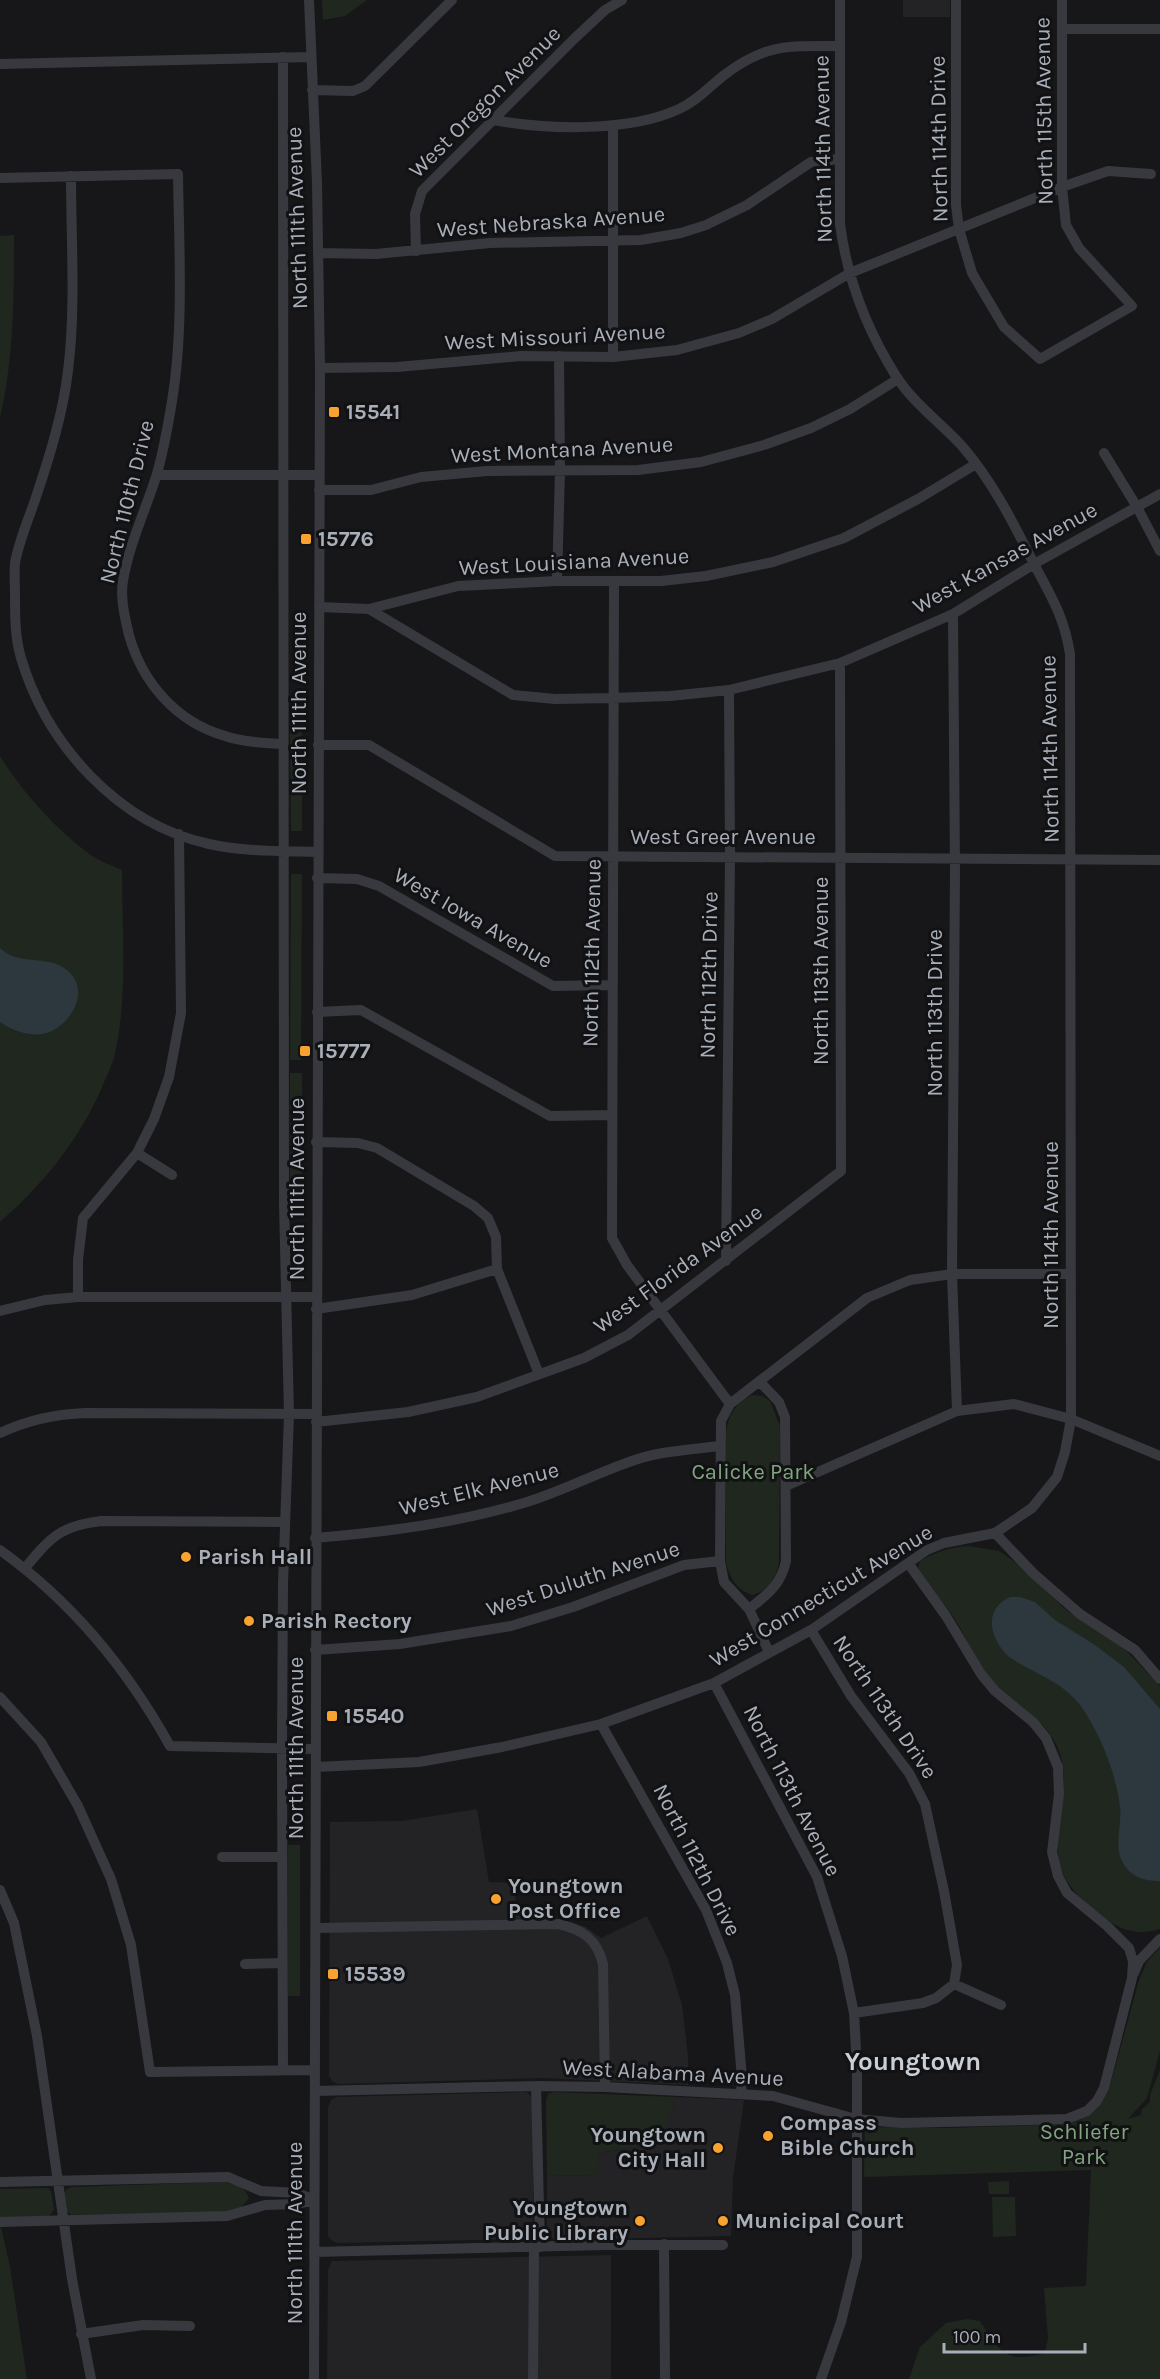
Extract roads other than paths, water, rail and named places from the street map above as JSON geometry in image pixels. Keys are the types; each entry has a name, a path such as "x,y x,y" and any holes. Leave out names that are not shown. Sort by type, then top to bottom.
{"street":[{"name":"North 111th Avenue","path":"309,0 320,368 314,2379"},
{"path":"312,90 352,91 365,86 452,0"},
{"name":"West Oregon Avenue","path":"416,251 415,214 422,191 592,21 622,0"},
{"name":"North 114th Avenue","path":"840,0 840,224 850,273 871,330 898,379 950,433 999,496 1056,604 1063,622 1070,654 1069,1274 1071,1419 1065,1452 1056,1477 1032,1508 995,1533"},
{"name":"North 114th Drive","path":"956,0 956,205 959,229 972,273 1004,327 1040,359"},
{"name":"North 115th Avenue","path":"1040,359 1132,306 1079,248 1066,225 1062,187 1062,0"},
{"path":"1062,29 1160,29"},
{"path":"494,120 522,125 613,126 653,119 682,108 745,60 768,50 790,46 840,46"},
{"name":"North 111th Avenue","path":"282,2070 282,1748 289,1414 283,851 283,57"},
{"path":"0,64 311,57"},
{"path":"613,126 613,357"},
{"name":"West Nebraska Avenue","path":"318,253 366,255 490,243 661,238 706,225 747,205 811,162 839,159"},
{"name":"West Missouri Avenue","path":"320,368 386,367 521,356 613,357 677,350 739,333 792,309 850,273 1062,187 1108,171 1151,174"},
{"name":"North 110th Drive","path":"71,176 178,174 179,300 172,400 157,475 131,551 123,583 125,617 135,655 145,675 161,696 182,715 224,736 283,744"},
{"path":"0,178 71,176 72,323 68,372 50,456 15,563 15,620 21,657 38,703 60,740 93,779 142,816 179,834 208,844 238,849 318,852"},
{"path":"557,581 560,471 559,356"},
{"name":"West Montana Avenue","path":"319,490 371,490 421,477 487,471 656,468 733,454 790,436 827,421 898,379"},
{"path":"1104,453 1137,507 1160,551"},
{"name":"West Louisiana Avenue","path":"369,609 458,585 557,581 661,581 706,576 773,562 844,538 918,499 976,464"},
{"path":"157,475 319,476"},
{"name":"West Kansas Avenue","path":"319,607 369,609 513,695 555,699 612,698 670,696 729,690 840,663 953,614 1034,564 1160,494"},
{"name":"North 112th Avenue","path":"614,581 612,1238 623,1260 730,1404"},
{"name":"North 113th Drive","path":"953,614 955,858 952,1274 957,1411"},
{"name":"North 113th Avenue","path":"840,663 841,1171"},
{"name":"North 112th Drive","path":"726,1261 730,856 729,690"},
{"name":"West Greer Avenue","path":"318,745 369,745 555,856 840,856 1160,860"},
{"path":"78,1297 78,1260 83,1218 137,1153 154,1119 169,1077 181,1013 179,834"},
{"name":"West Iowa Avenue","path":"317,878 357,879 379,886 553,986 611,985"},
{"path":"317,1012 361,1010 550,1116 611,1115"},
{"path":"316,1142 358,1143 377,1148 474,1206 488,1218 496,1237 496,1269 539,1374"},
{"path":"137,1153 172,1175"},
{"name":"West Florida Avenue","path":"0,1433 29,1421 57,1414 289,1414 316,1418 408,1412 477,1396 585,1358 628,1335 841,1171"},
{"path":"316,1309 412,1295 496,1269"},
{"path":"769,1652 749,1609 724,1582 720,1561 719,1446 721,1421 730,1404 867,1298 910,1280 952,1274 1069,1274"},
{"path":"0,1311 45,1300 78,1297 316,1297"},
{"path":"749,1609 774,1589 784,1574 786,1561 785,1417 779,1402 760,1382"},
{"path":"786,1486 957,1411 1014,1404 1071,1419 1160,1456"},
{"name":"West Elk Avenue","path":"315,1538 385,1532 442,1522 525,1502 577,1484 630,1461 666,1452 719,1446"},
{"path":"25,1568 48,1540 61,1531 81,1523 101,1521 285,1522"},
{"path":"995,1533 1080,1614 1135,1650 1160,1679"},
{"name":"West Connecticut Avenue","path":"316,1767 419,1761 502,1747 601,1724 714,1683 811,1630 927,1550 944,1543 995,1533"},
{"path":"0,1550 25,1568 78,1619 128,1677 170,1746 316,1749"},
{"name":"West Duluth Avenue","path":"315,1650 400,1644 511,1626 573,1607 684,1565 720,1561"},
{"path":"908,1563 946,1616 981,1674 995,1691 1033,1722 1046,1738 1058,1767 1059,1794 1052,1852 1058,1876 1067,1893 1107,1926 1129,1948 1133,1961 1132,1978"},
{"name":"North 113th Drive","path":"811,1630 851,1696 909,1773 925,1804 957,1965 954,1984"},
{"name":"North 113th Avenue","path":"714,1683 817,1876 842,1956 854,2013 857,2068 857,2257 841,2322 821,2379"},
{"path":"0,1697 41,1742 78,1806 111,1879 131,1945 150,2072 315,2070"},
{"name":"North 112th Drive","path":"601,1724 706,1910 727,1964 735,1995 742,2078 741,2094"},
{"name":"North 111th Avenue","path":"222,1857 281,1857"},
{"path":"0,1890 14,1923 37,2036 63,2220 81,2334 91,2379"},
{"path":"316,1928 558,1924 574,1927 588,1935 600,1951 603,1964 605,2087"},
{"path":"1132,1978 1139,1961 1160,1939"},
{"path":"245,1964 281,1963"},
{"name":"West Alabama Avenue","path":"315,2091 536,2086 605,2087 741,2094 793,2100 856,2119 901,2123 1067,2119 1078,2116 1094,2105 1101,2095 1132,1978"},
{"path":"854,2013 923,2003 936,1998 954,1984 1001,2005"},
{"path":"533,2379 537,2247 536,2086"},
{"path":"0,2182 228,2177 261,2191 298,2193 314,2200"},
{"path":"0,2222 227,2216 265,2205 298,2204 314,2200"},
{"path":"664,2244 665,2379"},
{"path":"314,2252 664,2244 723,2245"},
{"path":"81,2334 143,2325 190,2326"}],"place":[{"name":"15541","path":"334,412"},
{"name":"15776","path":"306,539"},
{"name":"15777","path":"305,1051"},
{"name":"Parish Hall","path":"186,1557"},
{"name":"Parish Rectory","path":"249,1621"},
{"name":"15540","path":"332,1716"},
{"name":"Youngtown Post Office","path":"496,1899"},
{"name":"15539","path":"333,1974"},
{"name":"Compass Bible Church","path":"768,2136"},
{"name":"Youngtown City Hall","path":"718,2148"},
{"name":"Youngtown Public Library","path":"640,2221"},
{"name":"Municipal Court","path":"723,2221"}],"district":[{"name":"Youngtown","path":"913,2061"}],"park label":[{"name":"Calicke Park","path":"753,1472"},
{"name":"Schliefer Park","path":"1084,2144"}]}
